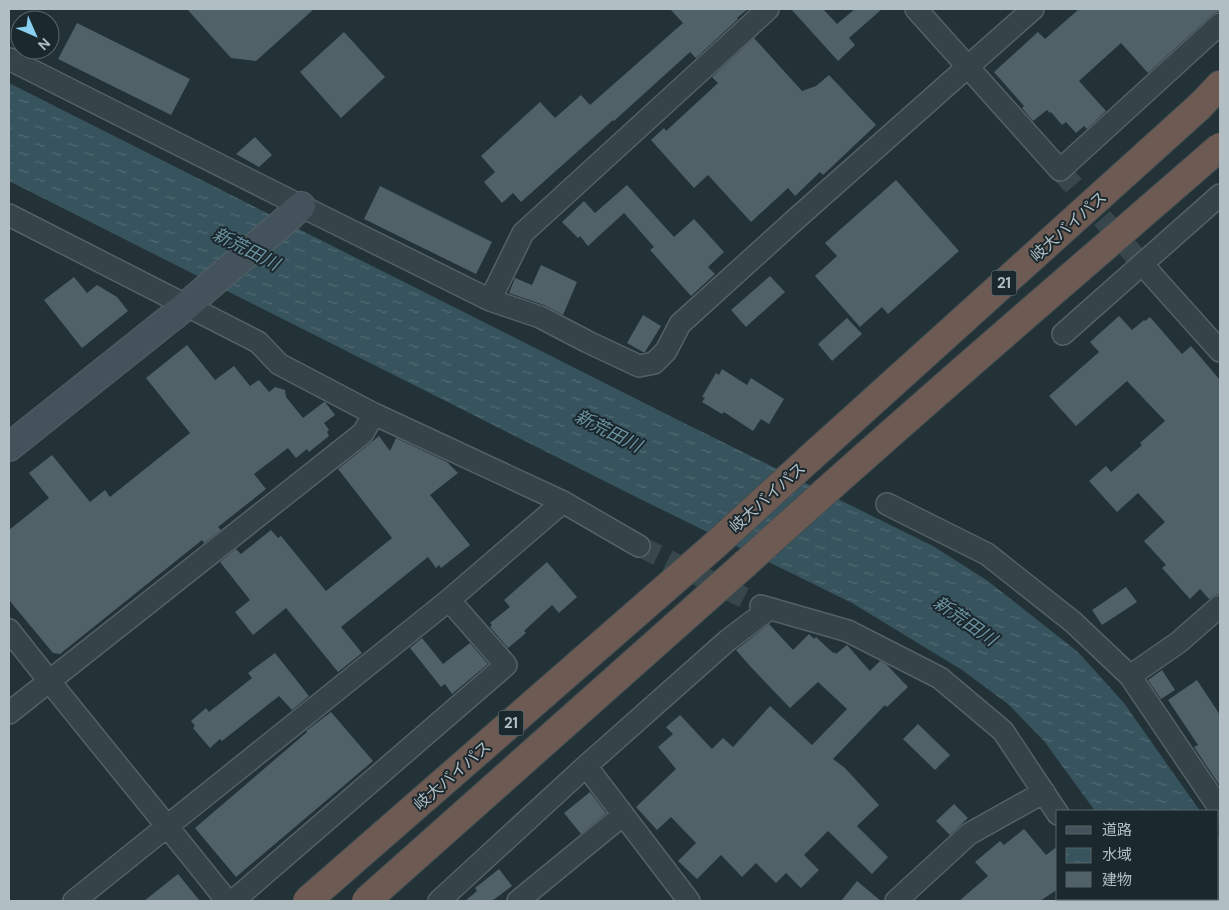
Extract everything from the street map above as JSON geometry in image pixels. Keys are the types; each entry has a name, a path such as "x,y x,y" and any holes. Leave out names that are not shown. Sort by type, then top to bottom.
{"highway":[{"name":"岐大バイパス","path":"307,901 715,545 1200,106 1220,85"},
{"name":"21","path":"366,901 856,463 1220,147"}],"street":[{"path":"490,300 522,233 768,9"},
{"path":"916,9 1060,170 1220,24"},
{"path":"13,67 294,213 490,300 540,317 639,366 654,363 666,351 680,324 1033,9"},
{"path":"1063,334 1220,195"},
{"path":"9,447 192,301 294,213"},
{"path":"9,215 192,301 258,342 279,364 374,414 563,502 639,546"},
{"path":"1142,264 1220,351"},
{"path":"9,713 362,433 374,414"},
{"path":"74,901 449,600 563,502"},
{"path":"887,504 987,554 1073,622 1130,676 1220,809"},
{"path":"232,901 506,666 449,600"},
{"path":"1130,676 1179,642 1220,606"},
{"path":"439,901 586,766 765,607 848,631 940,678 1003,732 1056,811"},
{"path":"9,630 168,826 226,901"},
{"path":"586,766 689,901"},
{"path":"896,901 970,834 1044,792"},
{"path":"518,901 624,815"}],"water":[{"name":"新荒田川","path":"9,83 680,421 933,546 988,581 1078,652 1124,703 1199,810 1094,810 1044,741 1008,704 962,670 852,603 638,498 9,181"},
{"path":"1219,838 1220,901 1152,901 1219,900"}],"building":[{"path":"187,9 314,9 256,61 231,58"},
{"path":"670,9 748,9 696,58 690,52 521,202 513,193 502,203 484,182 495,172 481,156 540,102 555,118 581,95 590,105 683,23"},
{"path":"791,9 823,9 837,24 855,9 882,9 849,38 855,45 838,61"},
{"path":"1079,9 1220,9 1220,12 1212,15 1148,73 1121,43 1079,81 1106,111 1087,129 1084,126 1076,133 1066,122 1062,125 1047,110 1033,121 1022,108 1024,106 994,72 1038,32 1045,39"},
{"path":"77,23 190,79 171,115 60,60 60,55"},
{"path":"344,32 385,77 341,118 300,72"},
{"path":"754,38 802,91 816,86 829,75 876,125 823,175 820,172 795,196 788,188 751,222 708,175 694,188 651,140 664,128 666,131 718,83 712,77"},
{"path":"255,137 272,155 259,167 236,154"},
{"path":"896,180 959,251 888,314 882,307 860,327 815,276 837,256 825,243"},
{"path":"627,185 674,237 694,219 724,252 708,267 715,274 691,296 650,250 654,247 624,213 588,246 580,236 578,238 562,222 584,201 595,213"},
{"path":"380,186 492,242 476,274 364,219"},
{"path":"541,265 577,282 563,315 544,305 509,293 515,278 532,285"},
{"path":"770,276 785,292 746,327 731,310"},
{"path":"74,277 87,293 97,285 117,297 128,311 82,348 44,300"},
{"path":"643,315 661,326 645,352 627,343"},
{"path":"1119,316 1132,330 1150,317 1182,354 1191,346 1220,380 1220,594 1209,599 1200,589 1190,599 1162,568 1166,565 1144,541 1165,522 1138,493 1117,512 1089,481 1106,466 1111,472 1142,445 1140,443 1165,421 1127,381 1076,426 1049,396 1099,352 1090,342"},
{"path":"847,318 862,334 832,361 818,344"},
{"path":"187,345 215,380 234,366 250,386 259,380 269,392 275,387 285,390 286,397 303,418 325,402 335,415 324,423 329,430 327,432 329,436 309,452 307,449 296,458 288,448 254,474 266,489 218,527 221,530 204,543 202,540 60,654 53,653 9,600 9,530 49,498 29,473 52,455 90,502 105,490 110,497 190,433 146,378"},
{"path":"722,369 747,385 751,378 784,399 769,424 761,419 753,431 724,412 722,414 702,402 705,398 702,397 716,373 719,375"},
{"path":"379,436 390,451 396,438 447,462 458,473 430,495 470,545 441,568 439,565 436,568 428,557 341,627 362,653 338,672 286,608 253,635 235,612 250,600 220,562 236,549 241,554 271,530 278,538 281,536 326,591 392,538 338,469"},
{"path":"547,562 577,597 559,613 552,605 524,631 526,633 508,648 490,627 492,625 490,623 510,607 504,600"},
{"path":"1126,587 1137,602 1102,625 1092,610"},
{"path":"769,624 793,650 809,634 814,639 816,637 836,654 847,645 870,671 880,661 886,664 908,687 887,707 885,705 833,759 845,768 879,805 857,826 888,857 872,874 828,831 804,855 819,870 801,888 786,873 776,883 756,863 742,877 721,855 697,879 678,861 696,843 671,817 657,830 636,807 676,769 658,747 673,734 666,727 680,715 712,749 723,738 733,747 770,706 812,745 847,709 818,682 790,708 749,665 736,650"},
{"path":"422,638 443,664 470,643 488,664 452,694 445,684 441,687 410,648"},
{"path":"275,653 309,696 292,710 279,696 222,741 220,739 210,748 193,728 195,726 191,721 206,708 209,712 252,678 248,673"},
{"path":"1162,670 1175,690 1161,699 1148,680"},
{"path":"1197,680 1220,715 1220,786 1194,747 1198,745 1168,700"},
{"path":"331,712 373,761 236,877 195,828 306,731"},
{"path":"918,724 950,755 935,770 903,739"},
{"path":"590,792 606,813 581,834 564,813"},
{"path":"954,804 968,818 950,835 936,821"},
{"path":"1024,829 1046,855 1056,848 1056,890 1040,901 959,901 988,876 975,862 1000,841 1004,845"},
{"path":"499,869 512,886 492,901 465,901 477,891 475,888"},
{"path":"178,874 200,901 144,901"},
{"path":"857,881 881,901 841,901"}],"tunnel":[{"path":"1060,170 1142,264"},
{"path":"639,546 761,606"}]}
